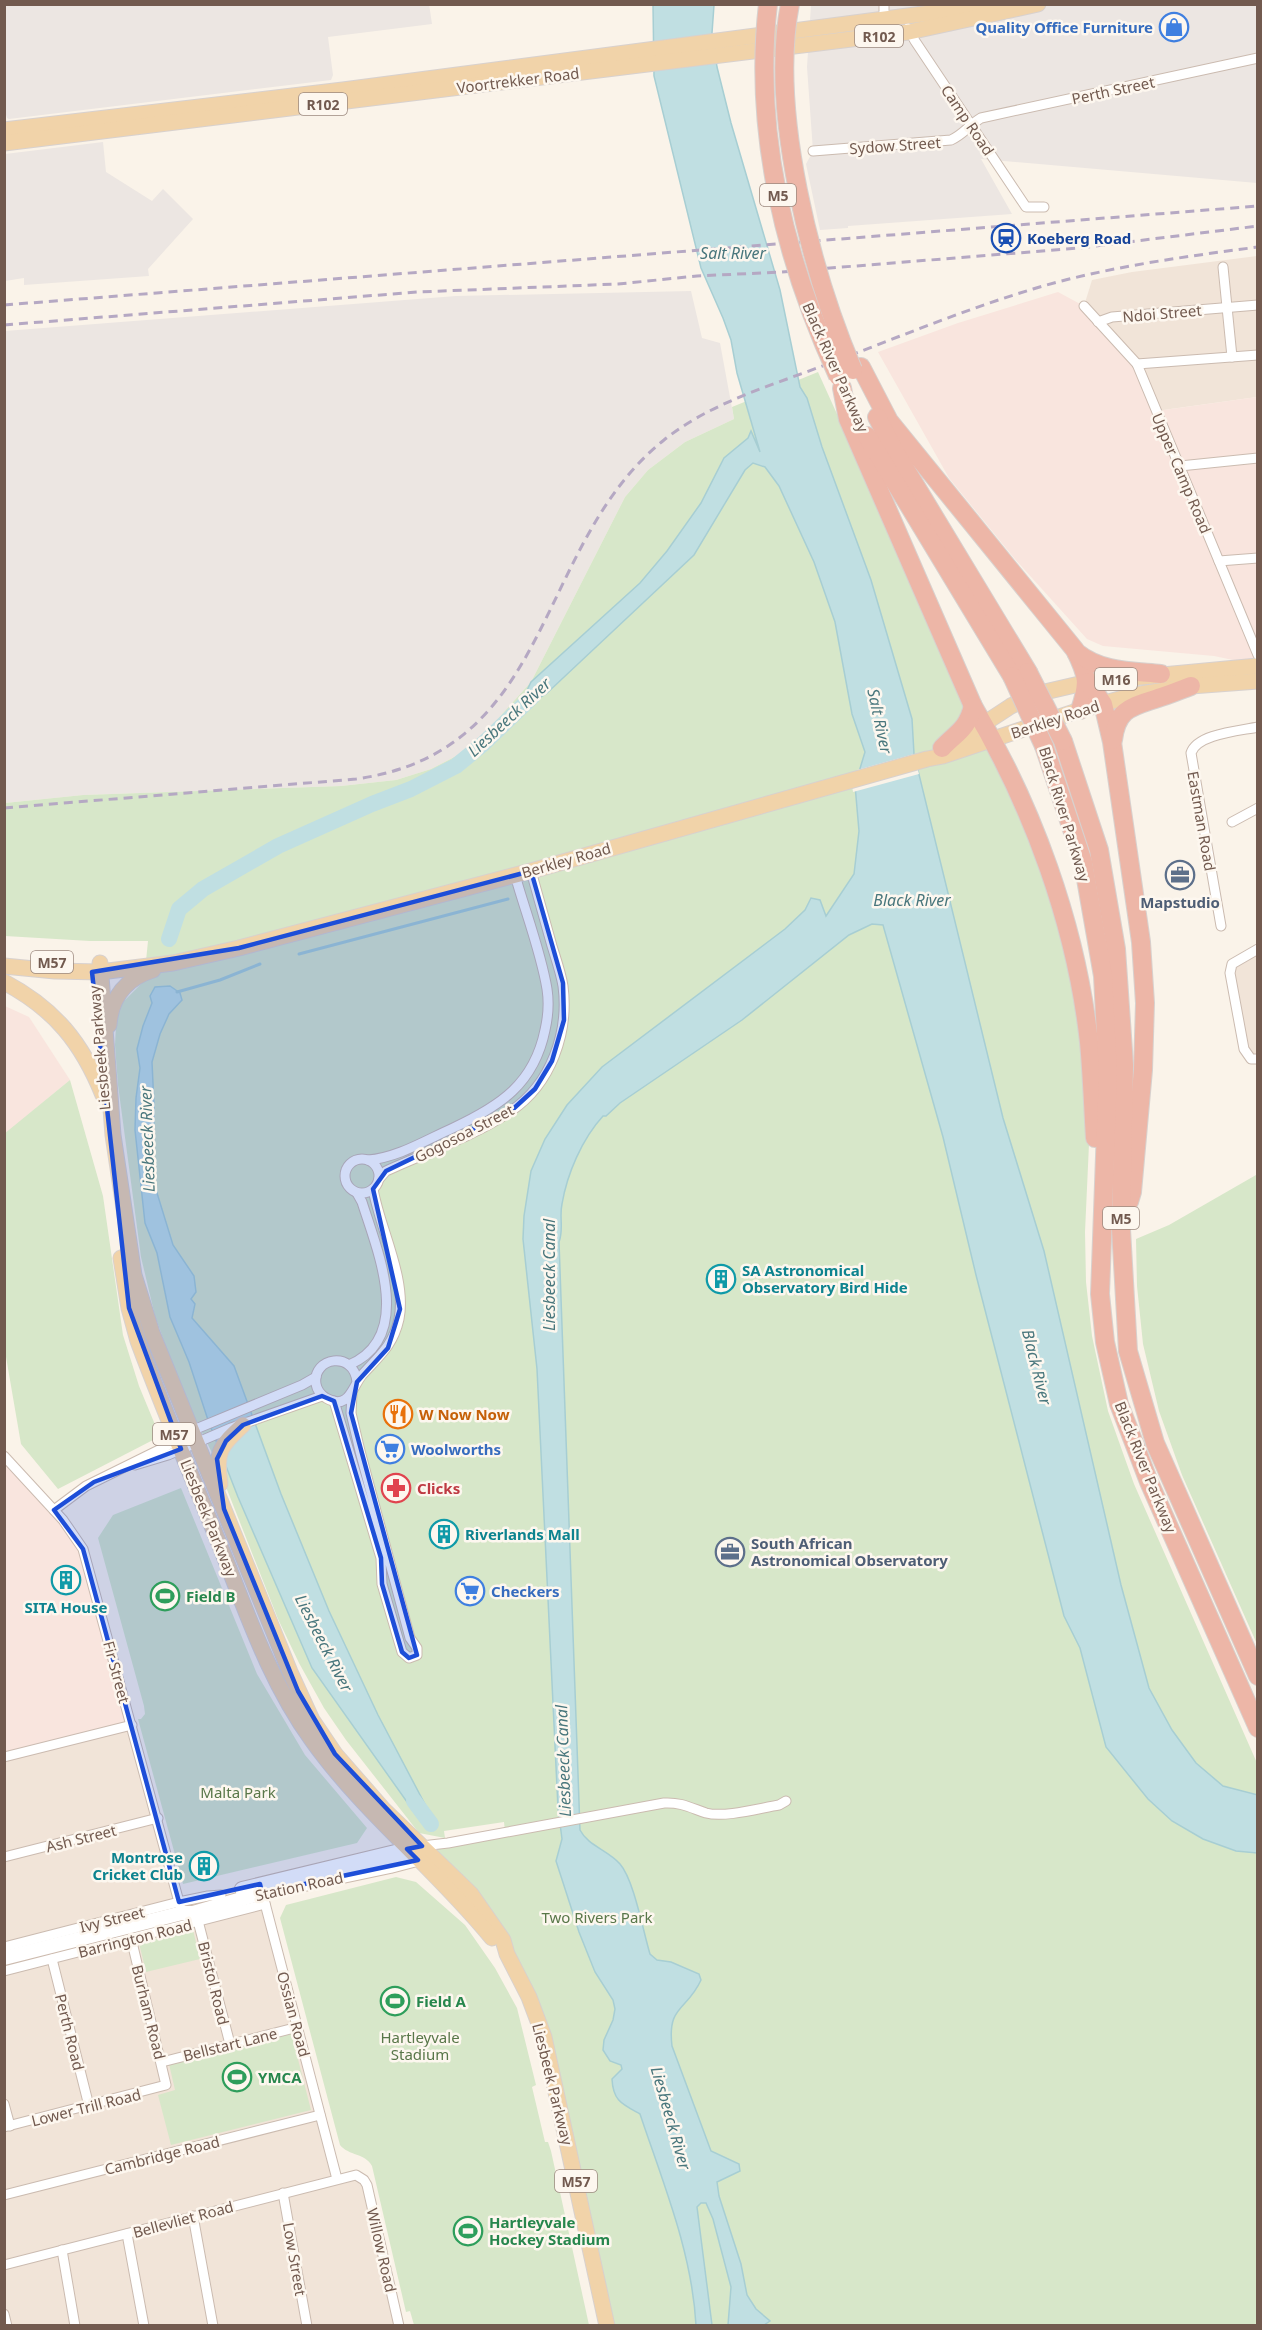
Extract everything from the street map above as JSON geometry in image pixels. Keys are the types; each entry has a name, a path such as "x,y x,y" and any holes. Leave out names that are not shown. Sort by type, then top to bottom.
{"highway":[{"name":"Black River Parkway","path":"768,4 765,37 765,97 773,170 786,234 805,297 1020,674 1063,741 1099,850 1116,949 1124,1065 1121,1229 1128,1351 1155,1443 1257,1676"},
{"name":"Black River Parkway","path":"790,4 785,62 787,115 804,211 826,302 848,375"},
{"path":"848,375 889,421 1075,651 1088,682 1103,704 1112,742 1141,942 1145,1003 1143,1070 1132,1192 1121,1229"},
{"path":"848,375 848,419 973,706 988,733 1044,857 1072,947 1089,1042 1095,1143 1092,1268 1100,1294"},
{"path":"1075,651 1090,662 1111,669 1161,674"},
{"name":"Black River Parkway","path":"1020,674 1083,862 1103,976 1108,1074 1100,1294 1105,1342 1119,1404 1149,1482 1257,1728"},
{"path":"1080,710 1088,682"},
{"path":"1112,742 1114,728 1127,710 1191,686"},
{"path":"930,756 965,727 973,706"}],"main road":[{"name":"Voortrekker Road","path":"906,24 991,5 1034,5"},
{"name":"Voortrekker Road","path":"4,143 176,116 726,48 885,20 906,24 993,15 1034,5"},
{"name":"Voortrekker Road","path":"4,130 176,116"},
{"name":"Berkley Road","path":"988,733 1011,706 1036,694 1088,682 1257,666"},
{"name":"Berkley Road","path":"96,968 172,963 275,940 531,871 930,756 943,756 988,733 1143,693 1191,686 1257,681"},
{"name":"Berkley Road","path":"96,968 204,956"},
{"name":"M57","path":"4,959 96,968"},
{"path":"107,1061 110,1014 118,995 136,977 172,963"},
{"name":"M57","path":"4,966 96,968"},
{"name":"Liesbeek Parkway","path":"96,968 113,1135 134,1275 152,1333 294,1682 312,1720 350,1773 420,1852"},
{"name":"Liesbeek Parkway","path":"96,968 103,1095 117,1221 129,1308 138,1341 261,1647 286,1699 331,1767 360,1800 482,1907 503,1940 507,1954 530,1997 544,2037 607,2325"},
{"path":"4,982 38,1003 67,1030 89,1062 103,1095"},
{"path":"224,1509 217,1459 226,1441 243,1425"},
{"name":"Station Road","path":"180,1908 193,1913 420,1852"},
{"name":"Station Road","path":"4,1959 129,1933 180,1908 221,1895 262,1894"}],"street":[{"name":"Camp Road","path":"906,24 1026,207 1044,207"},
{"name":"Perth Street","path":"971,124 981,118 1257,58"},
{"name":"Sydow Street","path":"813,151 951,140 961,136 971,124"},
{"path":"1223,267 1232,357"},
{"name":"Ndoi Street","path":"1098,322 1112,316 1257,305"},
{"name":"Upper Camp Road","path":"1084,306 1137,364 1257,655"},
{"path":"1137,364 1257,355"},
{"path":"1180,466 1257,458"},
{"path":"1219,561 1257,558"},
{"name":"Eastman Road","path":"1221,926 1191,753 1192,749 1203,739 1257,727"},
{"path":"1232,822 1257,808"},
{"name":"Gogosoa Street","path":"379,1179 386,1171 480,1128 512,1110 535,1089 552,1061 564,1020 563,983 531,871"},
{"name":"Gogosoa Street","path":"368,1160 382,1159 399,1152 488,1110 509,1095 534,1063 545,1031 548,996 515,875"},
{"path":"1257,949 1232,963 1230,973 1244,1049 1251,1059 1257,1059"},
{"path":"349,1365 367,1353 376,1341 383,1326 387,1304 382,1268 363,1202 345,1182 345,1171 351,1162 368,1160 377,1168 379,1179 373,1189 357,1193"},
{"path":"334,1401 381,1558 382,1584 402,1652 409,1658 414,1658 417,1655 417,1648 410,1638 403,1615 351,1413 352,1394 357,1382 388,1348 400,1309 396,1277 373,1189"},
{"path":"54,1510 86,1486 127,1467 148,1463 179,1444 302,1385 316,1377 323,1365 329,1362 336,1360 349,1365 354,1370 357,1382"},
{"path":"316,1377 316,1384 322,1396 341,1401 352,1394"},
{"path":"194,1437 243,1425 322,1396"},
{"name":"Fir Street","path":"4,1456 54,1510 83,1549 158,1818 180,1908"},
{"path":"4,1757 132,1725"},
{"path":"420,1852 448,1843 673,1803 684,1804 707,1813 722,1813 779,1805 786,1801"},
{"name":"Ash Street","path":"4,1857 158,1818"},
{"name":"Barrington Road","path":"4,1971 52,1959 129,1933 198,1921 262,1894"},
{"name":"Ossian Road","path":"262,1894 337,2179"},
{"name":"Ivy Street","path":"4,1947 180,1908"},
{"name":"Bristol Road","path":"198,1921 230,2044"},
{"name":"Burham Road","path":"129,1933 166,2085"},
{"name":"Perth Road","path":"52,1959 89,2106"},
{"name":"Bellstart Lane","path":"162,2062 298,2027"},
{"name":"Lower Trill Road","path":"7,2126 166,2085"},
{"path":"4,2104 7,2126"},
{"name":"Cambridge Road","path":"4,2195 320,2115"},
{"name":"Bellevliet Road","path":"4,2265 337,2179 356,2175 361,2177"},
{"name":"Willow Road","path":"361,2177 367,2185 399,2325"},
{"name":"Low Street","path":"283,2193 307,2325"},
{"path":"194,2216 213,2325"},
{"path":"127,2234 144,2325"},
{"path":"62,2250 75,2325"},
{"path":"4,2314 7,2325"}],"highlighted area":[{"path":"531,871 563,983 564,1020 552,1061 535,1089 512,1110 386,1171 373,1189 400,1309 388,1348 357,1382 351,1413 417,1655 409,1658 402,1652 382,1584 381,1558 334,1401 322,1396 243,1425 226,1441 217,1459 224,1509 298,1691 335,1754 422,1846 407,1849 418,1860 262,1893 260,1884 179,1902 83,1549 54,1510 94,1482 181,1449 129,1308 92,972 239,948"}],"shaded area":[{"path":"429,4 432,24 328,37 333,75 331,80 9,119 4,108 5,5"},
{"path":"811,5 1257,5 1257,183 981,159 1012,214 820,230 806,164 813,151 807,67"},
{"path":"103,142 106,172 152,201 163,189 193,219 148,269 149,276 24,285 24,278 5,281 5,154"},
{"path":"1257,256 1257,397 1156,411 1084,306 1092,280 1132,272"},
{"path":"691,291 702,338 720,343 734,419 685,442 648,470 625,497 531,682 485,733 462,753 431,769 396,780 341,786 83,795 5,803 5,331 456,296"},
{"path":"1058,292 1084,306 1137,364 1157,411 1257,397 1257,665 1214,656 1103,646 1087,639 1014,558 949,478 878,352 958,323"},
{"path":"1257,949 1258,1059 1246,1054 1232,964"},
{"path":"5,1006 29,1017 70,1080 5,1134"},
{"path":"4,1456 75,1536 131,1725 4,1757"},
{"path":"131,1725 179,1902 5,1947 5,1757"},
{"path":"265,1904 337,2178 361,2177 399,2325 7,2325 4,2314 5,1971"}],"green space":[{"name":"Two Rivers Park","path":"818,372 1024,828 1046,885 1065,946 1077,1009 1086,1085 1089,1144 1085,1232 1086,1282 1092,1336 1108,1411 1134,1484 1257,1763 1257,2325 607,2325 557,2092 507,1954 431,1854 448,1843 505,1832 504,1822 444,1831 445,1838 419,1833 346,1740 324,1708 278,1619 215,1459 174,1369 155,1316 141,1257 118,1085 115,1045 117,1008 144,981 148,941 90,941 5,936 5,803 83,795 341,786 396,780 431,769 462,753 485,733 531,682 625,497 648,470 685,442 734,419 732,407"},
{"path":"70,1080 103,1196 123,1335 139,1386 156,1427 153,1440 58,1489 21,1444 5,1351 4,1134"},
{"path":"1258,1175 1257,1644 1182,1475 1159,1411 1143,1344 1137,1286 1136,1239 1169,1225"},
{"name":"Malta Park","path":"181,1488 257,1674 305,1755 367,1828 357,1843 183,1884 138,1719 145,1714 144,1706 98,1538 113,1515"},
{"name":"Hartleyvale Stadium","path":"396,1877 416,1882 465,1925 495,1968 517,2008 536,2085 532,2087 545,2142 548,2142 551,2151 589,2325 414,2325 410,2311 406,2312 372,2166 365,2159 340,2145 280,1918 286,1905"},
{"path":"193,1930 200,1959 146,1972 139,1943"},
{"name":"YMCA","path":"291,2032 311,2110 171,2145 158,2095 175,2090 169,2064"}],"water":[{"path":"653,5 714,5 712,33 717,67 731,123 780,290 800,387 807,398 822,447 871,580 912,719 914,754 1003,1118 1044,1251 1121,1585 1149,1688 1172,1730 1196,1763 1223,1786 1258,1795 1257,1853 1236,1851 1203,1839 1172,1821 1148,1799 1106,1747 1080,1648 1064,1616 976,1275 943,1137 883,925 872,924 849,935 742,1020 603,1116 588,1135 576,1157 561,1209 559,1242 580,1830 588,1840 615,1859 625,1872 634,1893 650,1954 657,1960 671,1962 699,1974 701,1980 696,1990 679,2009 672,2023 672,2046 711,2151 739,2164 740,2171 717,2182 719,2196 741,2264 747,2295 756,2309 770,2321 764,2325 728,2325 731,2287 713,2219 706,2203 701,2203 697,2207 712,2325 696,2325 689,2271 667,2192 640,2114 623,2104 614,2092 612,2079 622,2069 621,2065 610,2061 603,2050 604,2040 613,2020 615,2009 613,2000 595,1972 579,1932 556,1861 562,1839 558,1808 537,1369 523,1239 531,1171 545,1139 567,1105 602,1067 785,929 805,910 811,898 820,900 826,916 854,874 859,831 855,785 865,752 852,714 835,622 814,562 779,486 765,467 753,463 745,470 694,555 546,694 517,711 531,682 640,583 667,551 701,503 724,458 748,438 751,431 760,452 737,373 731,340 701,268 654,76"},
{"path":"170,986 180,993 182,1000 169,1014 160,1034 152,1062 153,1180 173,1245 194,1276 196,1292 191,1299 195,1304 192,1318 234,1366 281,1494 329,1611 378,1715 428,1810 426,1818 417,1816 312,1668 238,1497 208,1420 189,1362 170,1317 157,1253 145,1223 135,1130 140,1068 137,1049 152,1003 150,996 155,987"}],"pier":[{"path":"914,754 919,774 853,792 852,785 857,770"}],"waterway":[{"name":"Liesbeeck River","path":"169,939 179,909 203,889 278,846 411,789 456,766 483,744 533,696"},
{"path":"299,954 508,899"},
{"path":"177,992 220,980 260,964"},
{"name":"Liesbeeck River","path":"414,1801 431,1824"}],"railway":[{"path":"4,305 1258,206"},
{"path":"4,325 417,292 618,284 697,276 781,272 1079,248 1258,226"},
{"path":"4,808 356,779 421,761 470,729 507,687 536,638 589,533 621,484 664,440 682,427 762,388 1007,297 1061,281 1116,269 1258,247"}],"place":[{"name":"Quality Office Furniture","path":"1174,27"},
{"name":"Koeberg Road","path":"1006,238"},
{"name":"Mapstudio","path":"1180,875"},
{"name":"SA Astronomical Observatory Bird Hide","path":"721,1279"},
{"name":"W Now Now","path":"398,1414"},
{"name":"Woolworths","path":"390,1449"},
{"name":"Clicks","path":"396,1488"},
{"name":"Riverlands Mall","path":"444,1534"},
{"name":"South African Astronomical Observatory","path":"730,1552"},
{"name":"SITA House","path":"66,1580"},
{"name":"Checkers","path":"470,1591"},
{"name":"Field B","path":"165,1596"},
{"name":"Montrose Cricket Club","path":"204,1866"},
{"name":"Field A","path":"395,2001"},
{"name":"YMCA","path":"237,2077"},
{"name":"Hartleyvale Hockey Stadium","path":"468,2231"}],"water label":[{"name":"Salt River","path":"733,253"},
{"name":"Salt River","path":"880,721"},
{"name":"Black River","path":"912,900"},
{"name":"Liesbeeck Canal","path":"549,1275"},
{"name":"Black River","path":"1037,1367"},
{"name":"Liesbeeck Canal","path":"563,1761"}]}
